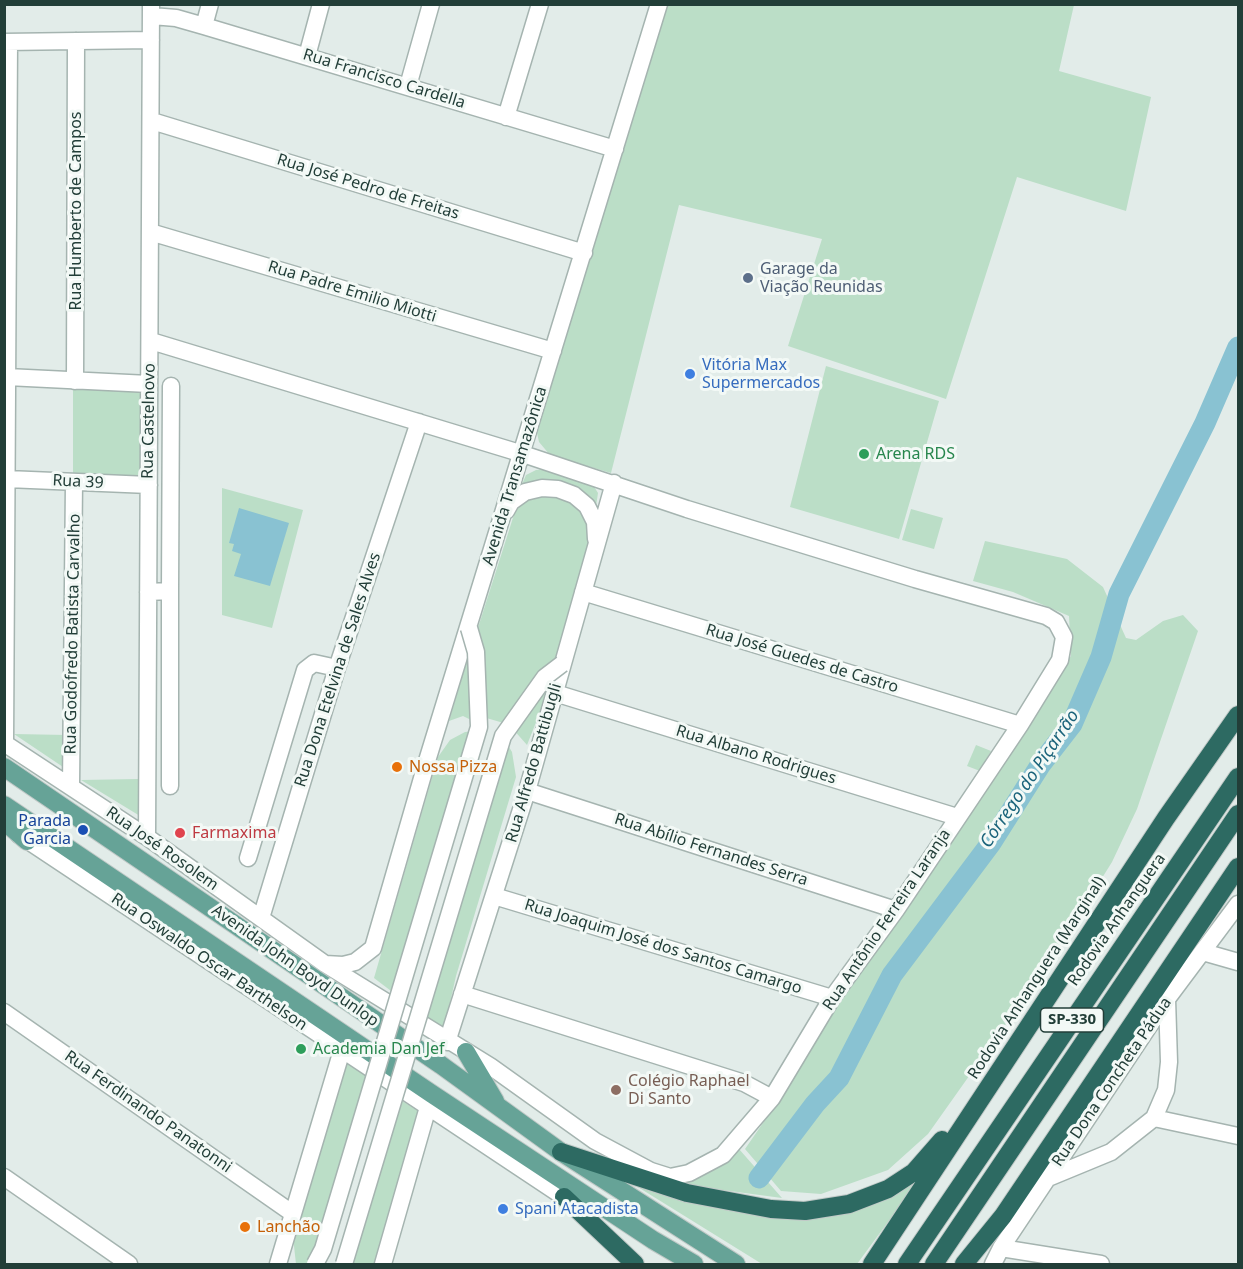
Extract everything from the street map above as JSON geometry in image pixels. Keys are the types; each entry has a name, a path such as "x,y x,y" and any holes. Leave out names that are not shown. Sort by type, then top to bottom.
{"highway":[{"name":"Rodovia Anhanguera (Marginal)","path":"872,1264 929,1181 1015,1046 1239,715"},
{"name":"Rodovia Anhanguera","path":"907,1264 1239,777"},
{"name":"SP-330","path":"934,1264 1239,814"},
{"path":"976,1264 1003,1216 1239,860"},
{"path":"1223,887 1239,867"},
{"path":"561,1152 654,1184 717,1200 788,1211 840,1207 883,1191 914,1172 935,1150 997,1064 1015,1046"},
{"path":"564,1197 636,1264"},
{"path":"964,1264 1003,1216"}],"main road":[{"name":"Avenida John Boyd Dunlop","path":"4,767 441,1065 501,1111 561,1152 736,1264"},
{"name":"Avenida John Boyd Dunlop","path":"4,805 653,1240 694,1264"},
{"path":"4,821 27,841"},
{"path":"466,1052 501,1111"},
{"path":"564,1197 653,1240"}],"street":[{"path":"204,26 210,4"},
{"path":"307,56 321,4"},
{"path":"408,86 431,4"},
{"path":"506,117 540,4"},
{"name":"Avenida Transamazônica","path":"325,964 343,965 355,962 373,948 659,4"},
{"name":"Rua Francisco Cardella","path":"151,10 615,149"},
{"name":"Rua Castelnovo","path":"147,837 151,10"},
{"path":"5,743 7,42 151,40"},
{"name":"Rua Humberto de Campos","path":"75,381 76,41"},
{"name":"Rua José Pedro de Freitas","path":"152,121 584,253"},
{"name":"Rua Padre Emilio Miotti","path":"150,232 553,351"},
{"path":"151,341 614,483"},
{"path":"7,377 149,384"},
{"path":"170,786 171,386"},
{"name":"Rua Dona Etelvina de Sales Alves","path":"261,918 337,668 419,422"},
{"name":"Rua 39","path":"7,479 148,485"},
{"name":"Rua Godofredo Batista Carvalho","path":"71,786 74,482"},
{"name":"Rua Alfredo Battibugli","path":"447,1042 527,791 614,483"},
{"name":"Rua Antônio Ferreira Laranja","path":"614,483 687,509 904,576 1046,616 1056,622 1064,637 1060,660 1020,725 896,910 832,998 772,1098 723,1155 689,1173 670,1177 651,1171"},
{"path":"502,517 512,501 525,492 542,488 558,489 574,495 587,506 596,522 594,555"},
{"path":"148,592 170,591"},
{"name":"Rua José Guedes de Castro","path":"583,592 1020,725"},
{"path":"315,1264 323,1249 479,727 476,652 469,628"},
{"path":"248,858 305,670 314,663 337,668"},
{"path":"344,1264 504,736 545,677 562,664"},
{"name":"Rua Albano Rodrigues","path":"555,693 957,817"},
{"name":"Rua José Rosolem","path":"5,743 147,837 325,964 540,1100 595,1141 651,1171"},
{"name":"Rua Abílio Fernandes Serra","path":"527,791 896,910"},
{"name":"Rua Oswaldo Oscar Barthelson","path":"4,825 564,1197"},
{"name":"Rua Joaquim José dos Santos Camargo","path":"494,896 832,998"},
{"name":"Rua Dona Concheta Pádua","path":"993,1264 1001,1248 1167,999 1239,904"},
{"path":"1203,952 1239,962"},
{"path":"462,994 744,1083 772,1098"},
{"path":"1048,1178 1111,1152 1154,1118 1166,1090 1169,1062 1167,999"},
{"name":"Rua Ferdinando Panatonni","path":"4,1012 292,1213"},
{"path":"278,1264 342,1050"},
{"path":"383,1264 428,1107"},
{"path":"1154,1118 1239,1136"},
{"path":"4,1177 129,1264"},
{"path":"1001,1248 1101,1264"}],"green space":[{"path":"666,5 1074,5 1059,71 1151,97 1126,211 1017,177 946,399 788,346 822,239 679,205 611,473 550,455 539,442 537,433"},
{"name":"Arena RDS","path":"826,366 939,401 899,539 790,507"},
{"path":"73,384 144,384 144,476 73,476"},
{"path":"546,469 593,485 598,493 595,513 580,497 519,491 526,475 536,470"},
{"path":"222,488 303,510 272,628 222,615"},
{"path":"526,496 572,498 593,525 558,663 507,724 483,717 476,634 518,502"},
{"path":"911,509 943,518 934,549 902,540"},
{"path":"985,541 1067,559 1103,587 1126,638 1136,640 1163,621 1183,615 1198,631 1137,809 1112,862 1047,966 928,1134 888,1170 821,1194 781,1191 745,1149 792,1081 834,1012 957,835 1071,656 1069,616 1013,592 973,581"},
{"path":"471,647 475,722 463,716 449,721"},
{"path":"556,672 527,745 512,728"},
{"path":"475,731 395,994 374,978 438,757 450,740 465,732"},
{"path":"14,734 67,735 69,771"},
{"path":"506,742 512,752 516,777 456,976 443,1034 421,1016"},
{"path":"976,745 991,751 980,771 967,766"},
{"path":"138,779 140,816 81,780"},
{"path":"348,1061 372,1081 313,1264 296,1264 293,1237"},
{"path":"396,1097 418,1111 375,1264 347,1264"},
{"path":"739,1149 782,1198 678,1184"},
{"path":"915,1180 916,1184 857,1264 762,1264 633,1184 791,1215"}],"water":[{"path":"239,508 289,523 270,586 234,576 241,554 232,551 234,544 229,543"}],"waterway":[{"name":"Córrego do Piçarrão","path":"759,1178 815,1104 839,1078 892,975 991,843 1041,764 1072,724 1101,657 1119,594 1205,423 1238,347"}],"place":[{"name":"Garage da Viação Reunidas","path":"748,278"},
{"name":"Vitória Max Supermercados","path":"690,374"},
{"name":"Arena RDS","path":"864,454"},
{"name":"Nossa Pizza","path":"397,767"},
{"name":"Parada Garcia","path":"83,830"},
{"name":"Farmaxima","path":"180,833"},
{"name":"Academia Dan Jef","path":"301,1049"},
{"name":"Colégio Raphael Di Santo","path":"616,1090"},
{"name":"Spani Atacadista","path":"503,1209"},
{"name":"Lanchão","path":"245,1227"}]}
